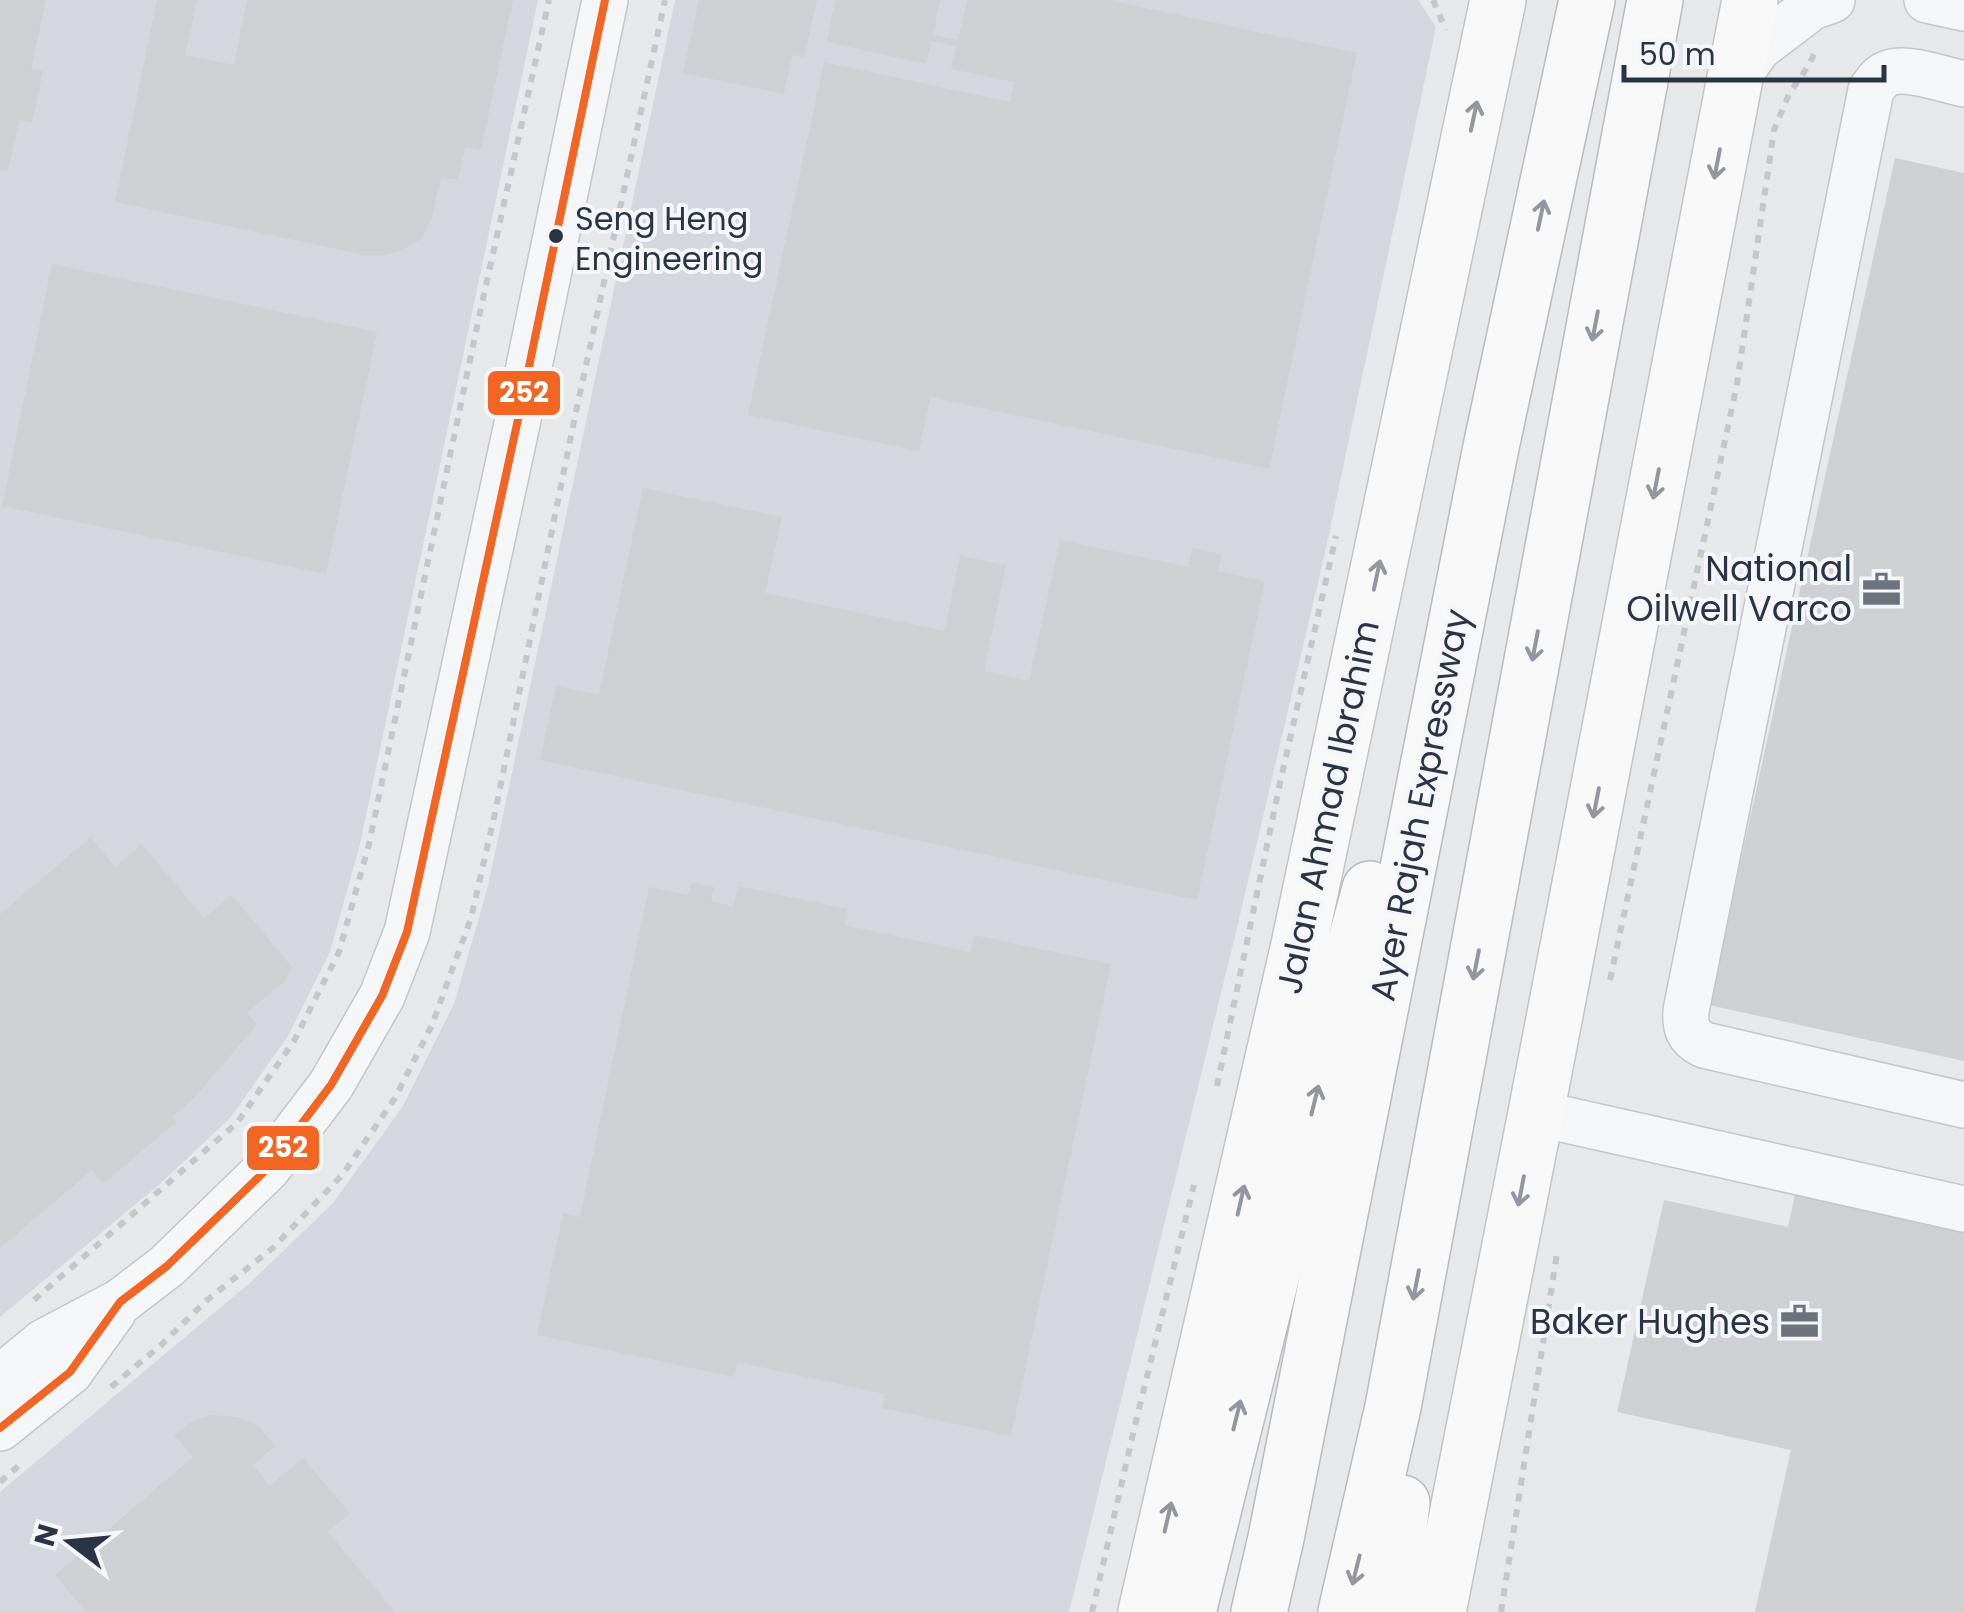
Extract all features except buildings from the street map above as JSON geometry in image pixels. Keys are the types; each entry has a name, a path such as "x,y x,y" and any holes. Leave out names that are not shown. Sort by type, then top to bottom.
{"main road":[{"name":"Ayer Rajah Expressway","path":"1259,1612 1491,447 1586,0"},
{"path":"1346,1612 1393,1406 1655,0"},
{"path":"1438,1612 1750,0"},
{"name":"Jalan Ahmad Ibrahim","path":"1146,1612 1299,945 1480,16"},
{"path":"1188,1612 1340,1000 1491,447"},
{"path":"1388,1612 1405,1473 1393,1406"}],"street":[{"path":"0,1378 44,1342 120,1302 167,1266 268,1168 331,1084 382,996 407,932 605,0"},
{"path":"1732,86 1758,48 1812,7 1832,0"},
{"path":"1927,0 1964,8"},
{"path":"1964,84 1904,71 1888,73 1871,90 1686,1011 1689,1033 1704,1045 1964,1105"},
{"path":"1536,1113 1964,1210"},
{"path":"0,1428 70,1372 120,1302"}],"path":[{"path":"30,1303 237,1123 294,1041 339,952 369,844 549,0"},
{"path":"1433,0 1480,16"},
{"path":"1609,987 1737,384 1774,130 1789,94 1816,51"},
{"path":"1216,1092 1336,533"},
{"path":"1092,1612 1198,1170"},
{"path":"1501,1612 1559,1240"}],"shaded area":[{"path":"0,0 538,0 360,844 330,952 288,1036 231,1117 161,1183 0,1317"},
{"path":"675,0 1418,0 1436,27 1326,548 1069,1612 0,1612 0,1492 251,1282 333,1203 403,1106 454,1004 488,886"}],"transit line":[{"name":"252","path":"0,1428 70,1372 120,1302 167,1266 268,1168 331,1085 382,996 407,932 605,0"}],"place":[{"name":"Seng Heng Engineering","path":"556,236"},
{"name":"National Oilwell Varco","path":"1882,589"},
{"name":"Baker Hughes","path":"1800,1322"}]}
